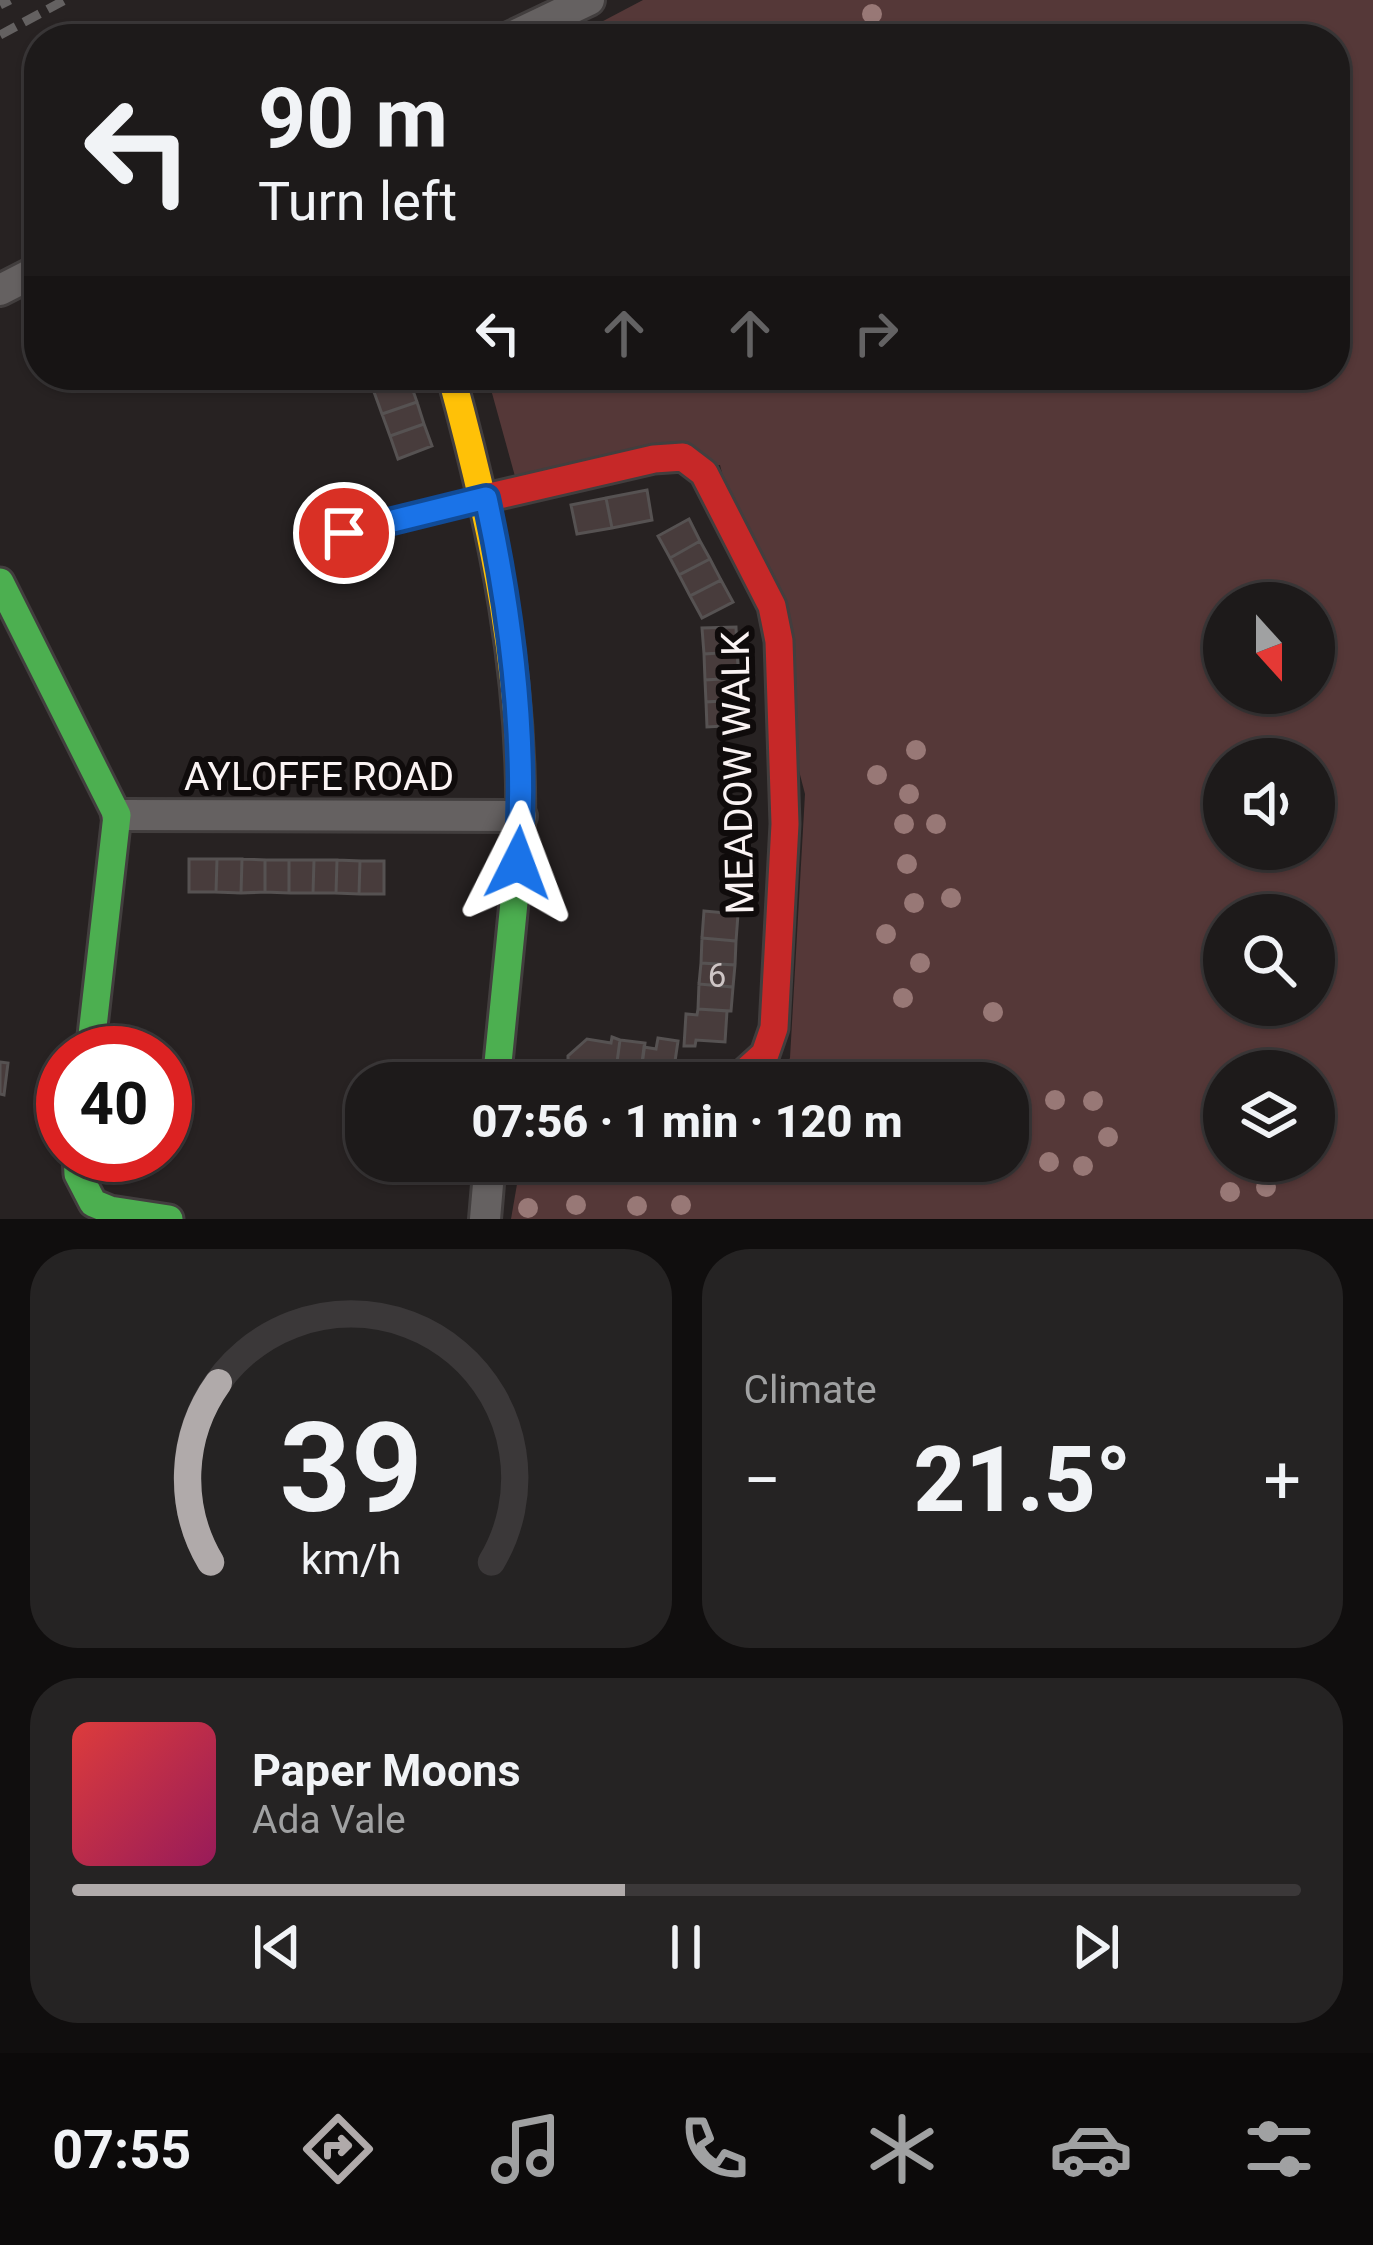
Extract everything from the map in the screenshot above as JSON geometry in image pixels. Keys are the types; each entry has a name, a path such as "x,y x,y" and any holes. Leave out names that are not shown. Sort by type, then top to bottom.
{"street":[{"path":"539,24 589,0"},
{"path":"455,390 486,498 510,640 521,816 512,957 499,1062"},
{"name":"MEADOW WALK","path":"486,498 654,459 683,457 704,473 772,607 779,641 785,824 774,1028 765,1054 756,1062"},
{"path":"0,584 117,815 93,1026"},
{"name":"AYLOFFE ROAD","path":"117,815 521,816"},
{"path":"82,1182 93,1203 169,1219"},
{"path":"485,1219 488,1182"}],"lane":[{"path":"303,544 486,498"}],"shaded area":[{"path":"643,0 1373,0 1373,1219 511,1219 517,1182 1029,1182 1029,1062 788,1062 805,794 720,465 516,480 491,390 1350,390 1350,24 597,24"}],"building":[{"path":"413,390 417,402 382,414 374,392"},
{"path":"417,402 424,424 390,436 382,414"},
{"path":"424,424 432,446 398,459 390,436"},
{"path":"647,490 652,520 612,528 606,498"},
{"path":"606,498 612,528 577,534 571,505"},
{"path":"689,519 700,541 670,558 658,536"},
{"path":"700,541 710,559 679,575 670,558"},
{"path":"710,559 721,580 690,596 679,575"},
{"path":"721,580 733,602 702,618 690,596"},
{"path":"736,627 737,652 704,654 702,628"},
{"path":"737,652 739,678 705,680 704,654"},
{"path":"739,678 740,700 706,702 705,680"},
{"path":"740,700 741,725 707,727 706,702"},
{"path":"189,859 217,859 216,892 189,892"},
{"path":"217,859 242,859 241,893 216,892"},
{"path":"242,859 265,860 265,892 241,893"},
{"path":"265,860 289,860 289,893 265,892"},
{"path":"289,860 314,860 313,893 289,893"},
{"path":"314,860 337,860 336,893 313,893"},
{"path":"337,860 360,861 359,894 336,893"},
{"path":"360,861 384,861 384,894 359,894"},
{"path":"704,911 738,914 736,941 702,938"},
{"path":"702,938 736,941 735,965 701,963"},
{"path":"701,963 735,965 733,987 699,984"},
{"path":"699,984 733,987 731,1011 698,1009"},
{"path":"698,1009 727,1011 725,1042 696,1040 695,1046 684,1046 686,1014 697,1015"},
{"path":"612,1037 620,1040 617,1062 568,1062 568,1056 587,1039 611,1043"},
{"path":"658,1038 678,1041 675,1062 642,1062 644,1047 656,1049"},
{"path":"620,1040 645,1043 642,1062 617,1062"},
{"path":"0,1062 8,1063 4,1095 0,1094"}],"railway":[{"path":"0,5 10,0"},
{"path":"0,35 65,0"}],"traffic: fast":[{"path":"0,582 117,815 93,1026"},
{"path":"498,1062 520,842"},
{"path":"82,1182 93,1203 169,1219"}],"traffic: slow":[{"path":"455,390 504,606 518,723 520,842"}],"traffic: jam":[{"path":"486,498 654,459 683,457 704,473 772,606 779,641 785,824 774,1028 765,1054 756,1062"}],"route":[{"path":"344,533 486,498 510,640 520,762 518,863"}]}
